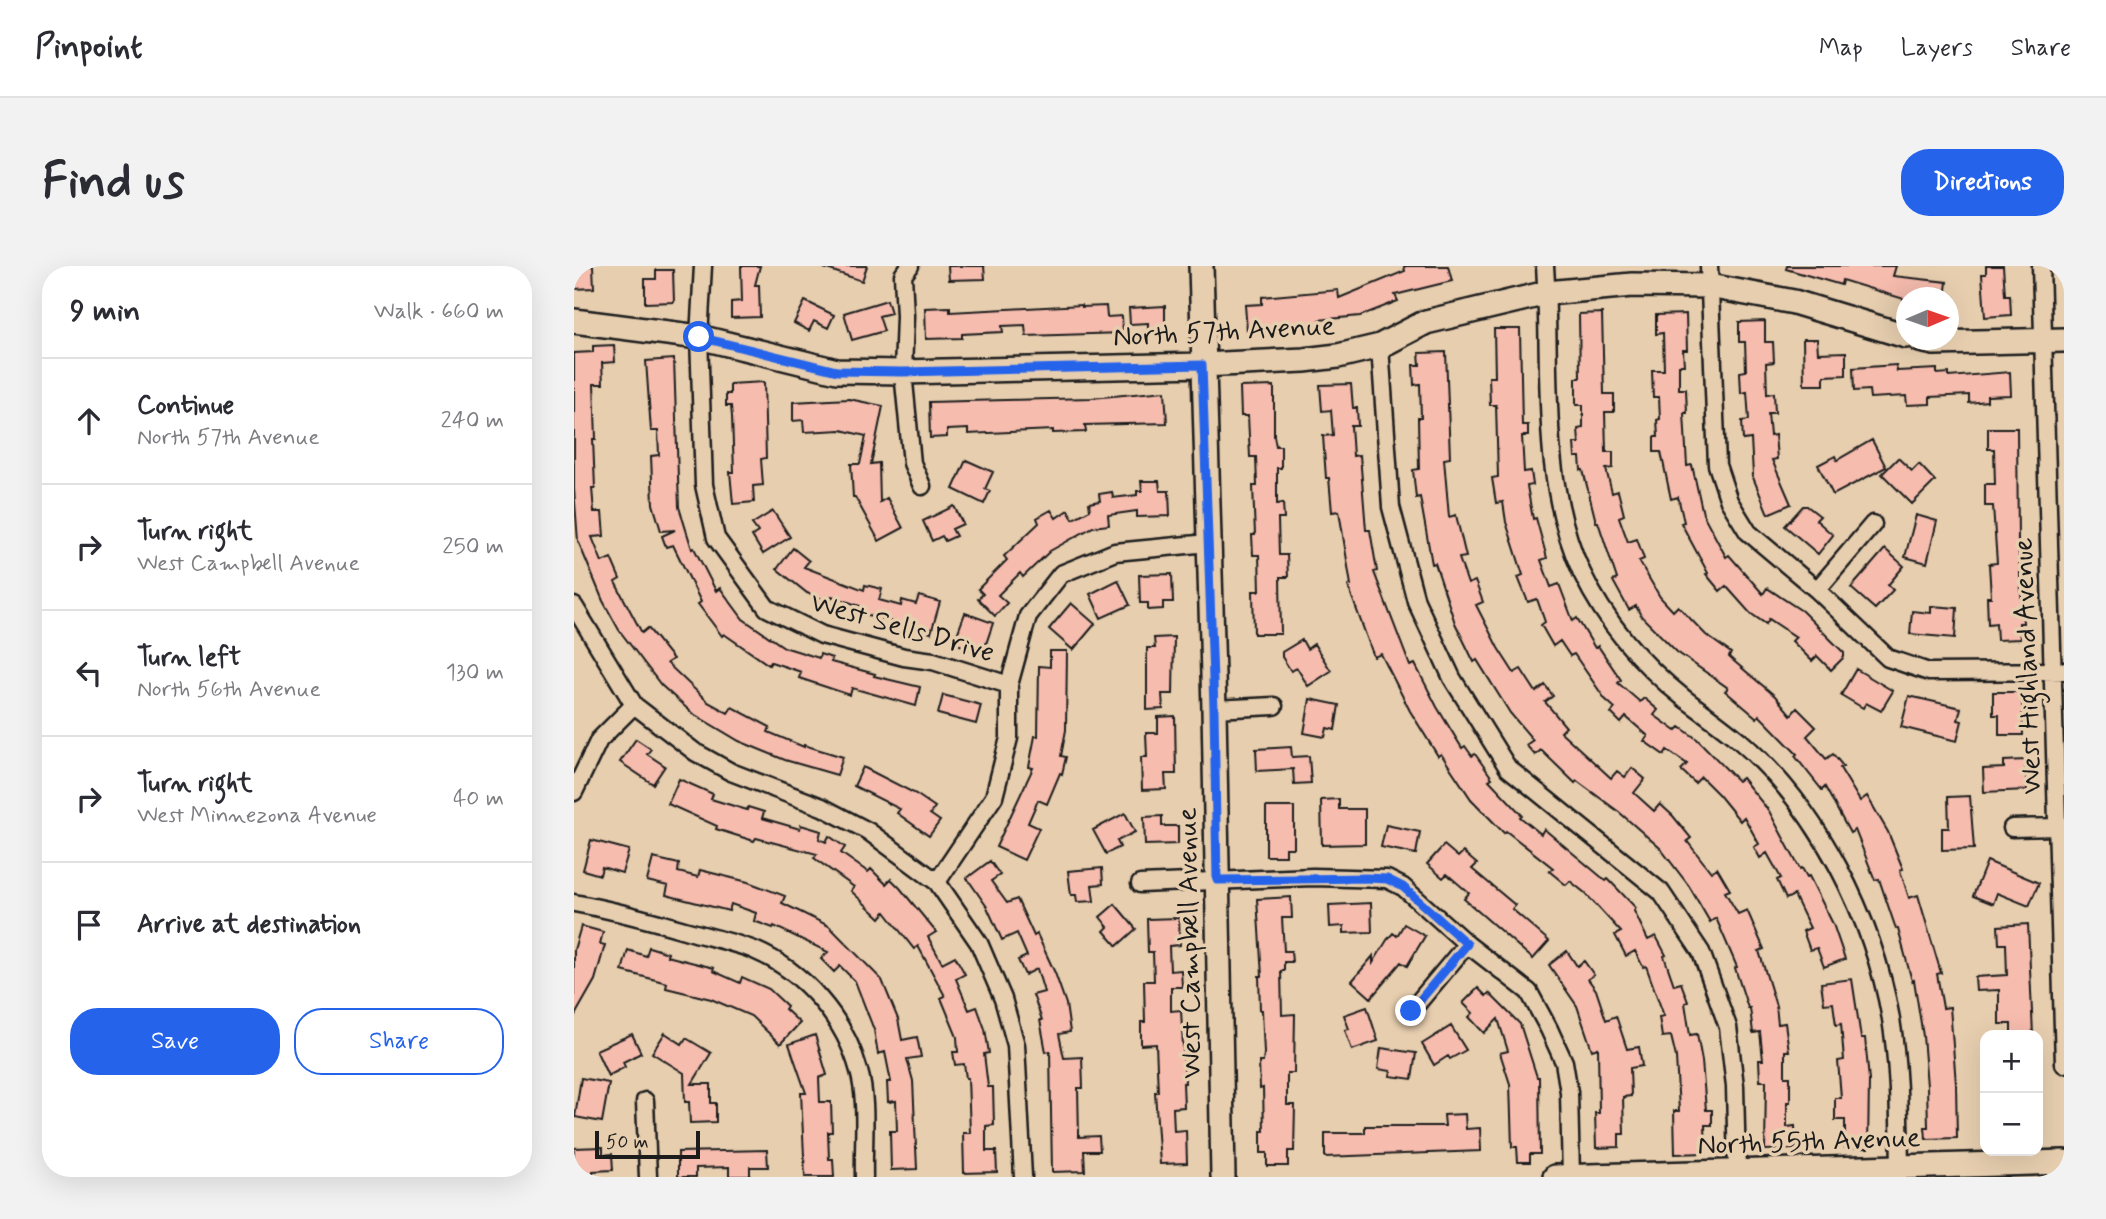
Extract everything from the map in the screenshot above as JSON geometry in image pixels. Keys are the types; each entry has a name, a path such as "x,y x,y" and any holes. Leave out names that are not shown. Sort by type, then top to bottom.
{"street":[{"name":"West Sells Drive","path":"703,266 699,337 704,485 716,538 767,608 822,635 904,657 933,661 1009,685"},
{"path":"910,266 903,275 903,372 912,463 922,486"},
{"name":"West Campbell Avenue","path":"1201,266 1214,709 1223,1177"},
{"path":"1545,266 1552,461 1561,518 1572,549 1583,574 1620,636 1667,682 1762,762 1796,802 1844,878 1872,941 1891,1018 1897,1073 1900,1167"},
{"name":"West Highland Avenue","path":"2041,266 2053,341 2058,827 2064,1064"},
{"name":"North 57th Avenue","path":"574,321 699,337 837,371 1202,365 1338,356 1380,346 1426,322 1547,293 1709,276 1896,333"},
{"path":"1709,276 1717,465 1729,501 1748,531 1817,590 1888,659 1929,672 2058,671"},
{"path":"1959,343 2053,341"},
{"path":"1380,346 1391,507 1416,601 1451,678 1508,768 1661,891 1701,952 1728,1027 1735,1086 1737,1171"},
{"path":"1817,590 1873,524"},
{"path":"937,882 994,797 1009,738 1009,685 1028,616 1061,573 1115,552 1208,543"},
{"path":"574,606 634,705 695,751 731,772 822,807 868,831 937,882 978,943 1003,999 1016,1045 1023,1177"},
{"path":"574,792 599,740 634,705"},
{"path":"1214,709 1274,706"},
{"path":"2012,828 2058,827"},
{"path":"1140,884 1313,877 1387,879 1403,887 1467,944 1529,992 1564,1062 1569,1093 1571,1177"},
{"path":"574,903 629,914 755,951 799,977 828,1007 847,1037 860,1073 864,1177"},
{"path":"1411,1011 1467,944"},
{"path":"645,1101 648,1177"},
{"name":"North 55th Avenue","path":"1555,1177 2064,1162"}],"building":[{"path":"574,266 593,266 594,288 574,289"},
{"path":"741,266 760,266 755,285 759,285 760,317 731,318 731,302 742,301"},
{"path":"824,266 867,266 862,281"},
{"path":"948,266 984,266 985,279 949,280"},
{"path":"1404,266 1448,266 1452,281 1395,295 1398,301 1360,316 1319,320 1319,326 1247,331 1245,305 1262,304 1262,297 1338,290 1339,298 1405,271"},
{"path":"1787,266 1896,266 1893,276 1947,282 1946,287 1896,287 1896,297 1842,280 1841,285 1786,269"},
{"path":"1986,266 2003,266 2005,295 2010,295 2011,315 1985,317 1982,274 1986,274"},
{"path":"656,270 673,270 674,302 645,303 645,279 656,279"},
{"path":"887,300 891,313 879,316 884,331 852,340 844,313"},
{"path":"805,301 834,315 828,328 814,321 809,331 794,323"},
{"path":"1106,306 1107,317 1122,316 1123,333 1026,336 1025,325 1002,326 1003,332 962,334 962,338 926,339 925,308 950,307 950,312"},
{"path":"1165,306 1165,330 1148,330 1148,323 1130,324 1129,308"},
{"path":"1602,313 1604,394 1614,394 1614,412 1605,412 1606,452 1613,452 1613,468 1606,469 1612,493 1618,491 1624,515 1619,517 1628,542 1637,539 1644,559 1639,561 1660,597 1673,611 1678,606 1706,635 1731,653 1729,657 1775,696 1791,715 1797,708 1816,727 1807,736 1826,759 1833,754 1843,766 1840,768 1860,801 1867,796 1888,832 1903,869 1900,870 1909,898 1918,895 1941,973 1937,974 1943,1008 1950,1007 1957,1138 1926,1139 1927,1086 1923,1036 1914,980 1912,981 1898,929 1879,879 1875,880 1855,830 1850,833 1825,787 1822,790 1795,756 1797,754 1759,715 1757,718 1725,691 1728,688 1677,652 1641,616 1636,606 1629,610 1613,581 1617,579 1596,522 1581,470 1580,457 1575,457 1574,443 1579,443 1578,429 1583,428 1583,405 1576,405 1576,378 1580,378 1579,314"},
{"path":"1686,314 1687,350 1683,350 1684,365 1679,365 1679,389 1686,389 1687,413 1684,413 1687,466 1692,465 1703,514 1726,557 1729,555 1763,594 1767,588 1802,611 1844,653 1844,657 1831,670 1817,656 1812,661 1792,641 1796,637 1769,619 1766,624 1750,613 1726,586 1720,591 1706,574 1708,573 1681,523 1684,522 1678,497 1671,499 1661,452 1654,452 1654,437 1658,437 1657,420 1660,419 1659,397 1653,397 1652,370 1664,370 1663,333 1656,334 1656,315"},
{"path":"1765,321 1765,342 1773,342 1774,362 1766,363 1767,394 1774,393 1775,413 1768,413 1770,436 1775,435 1777,459 1772,460 1791,504 1768,514 1752,475 1751,439 1743,440 1742,421 1749,420 1747,392 1741,393 1740,372 1746,371 1745,342 1739,342 1739,322"},
{"path":"1494,329 1520,329 1522,425 1528,425 1528,436 1522,436 1524,472 1531,471 1533,485 1527,486 1533,519 1536,518 1547,558 1541,560 1551,587 1559,584 1573,621 1577,618 1595,648 1598,646 1621,680 1618,683 1640,702 1644,698 1658,710 1654,715 1676,731 1680,727 1697,739 1738,781 1742,778 1769,811 1800,869 1809,876 1833,924 1845,959 1824,967 1817,948 1810,950 1803,931 1810,928 1794,895 1786,899 1777,880 1781,878 1767,853 1760,858 1754,847 1759,844 1744,817 1740,821 1701,777 1695,783 1681,770 1687,764 1667,750 1664,755 1644,741 1648,736 1626,717 1621,723 1611,713 1615,708 1605,699 1574,654 1570,656 1560,641 1553,646 1541,625 1545,622 1537,599 1528,602 1518,577 1523,575 1506,522 1503,502 1496,503 1492,478 1498,477 1496,405 1490,405 1489,377 1495,377"},
{"path":"1803,339 1817,339 1818,353 1846,352 1846,375 1824,376 1824,385 1804,385"},
{"path":"614,345 615,362 602,363 603,384 594,384 596,439 593,439 595,488 592,488 594,512 602,512 604,536 592,537 602,562 611,558 620,579 615,582 642,633 648,628 673,659 667,663 708,702 728,713 732,707 770,727 768,732 804,747 843,757 837,775 785,760 739,741 692,713 661,685 619,630 603,601 578,541 574,489 574,353 593,352 593,346"},
{"path":"1446,352 1450,458 1444,459 1449,517 1456,515 1466,557 1459,558 1468,584 1475,581 1483,602 1476,605 1514,673 1521,669 1536,692 1545,685 1553,696 1545,702 1566,727 1561,732 1611,778 1617,771 1625,777 1632,768 1645,779 1634,793 1654,811 1660,804 1673,816 1691,838 1687,841 1711,872 1717,868 1730,890 1725,892 1738,914 1747,910 1764,949 1759,951 1776,1006 1778,1024 1785,1023 1789,1051 1785,1051 1785,1077 1790,1077 1787,1127 1795,1126 1796,1149 1765,1150 1766,1081 1760,1081 1759,1060 1763,1060 1760,1032 1753,1033 1750,1008 1735,968 1737,967 1716,918 1710,922 1689,886 1660,848 1619,812 1577,781 1575,783 1541,750 1535,755 1526,745 1533,740 1510,713 1477,660 1474,662 1455,623 1435,563 1432,564 1420,497 1416,498 1413,470 1419,469 1418,418 1421,418 1420,384 1414,385 1413,365 1420,365 1419,353"},
{"path":"674,359 679,507 692,549 694,548 716,591 720,588 743,619 784,647 819,658 820,654 832,658 831,662 920,687 916,706 852,688 850,695 799,678 801,672 771,662 769,665 724,634 722,636 698,604 701,602 673,545 666,547 662,536 675,530 661,531 653,504 651,456 659,455 658,431 651,431 646,361"},
{"path":"1896,365 1897,371 1937,369 1937,374 1949,373 1949,377 2010,372 2011,395 1987,396 1987,401 1969,403 1969,395 1930,397 1930,404 1907,405 1906,396 1870,398 1869,390 1854,391 1853,368"},
{"path":"764,382 766,458 761,459 763,485 753,486 754,502 733,504 730,472 734,472 732,417 731,406 726,406 726,394 730,394 730,384"},
{"path":"1351,384 1358,426 1351,426 1353,456 1360,455 1366,530 1370,530 1377,571 1374,572 1410,666 1415,664 1462,748 1465,746 1472,756 1475,754 1492,778 1489,780 1522,815 1520,817 1541,834 1544,829 1606,881 1608,879 1636,908 1634,911 1648,940 1656,936 1666,955 1664,956 1674,985 1681,983 1688,1002 1685,1003 1690,1035 1697,1034 1706,1110 1712,1110 1712,1125 1705,1125 1706,1153 1675,1154 1674,1111 1679,1111 1676,1057 1671,1036 1662,1037 1659,1017 1664,1016 1646,966 1643,967 1635,951 1626,956 1615,935 1621,932 1585,893 1570,881 1566,885 1549,871 1553,868 1506,831 1504,833 1471,799 1441,754 1438,756 1410,711 1381,654 1374,657 1348,586 1351,585 1339,511 1332,512 1329,478 1326,478 1323,436 1333,435 1331,410 1322,411 1320,385"},
{"path":"1274,386 1274,436 1276,446 1281,446 1281,468 1277,468 1277,504 1283,503 1284,519 1278,519 1279,555 1287,555 1288,577 1280,577 1281,634 1254,634 1253,591 1260,591 1259,555 1253,555 1252,535 1255,535 1253,486 1257,486 1256,457 1250,457 1248,416 1241,416 1240,387"},
{"path":"1165,391 1167,423 1085,425 1086,432 1053,433 1053,430 968,434 968,429 947,430 947,437 930,438 929,402 1092,398"},
{"path":"849,399 883,406 871,464 879,463 880,502 887,498 903,528 879,541 853,497 851,464 860,464 866,436 841,430 804,432 803,420 793,421 793,402"},
{"path":"1988,428 2017,428 2018,541 2023,623 2019,623 2020,639 1997,640 1996,623 1988,624 1987,597 1991,597 1989,564 1997,563 1993,506 1985,506 1985,484 1995,484 1994,449 1988,449"},
{"path":"1872,440 1886,467 1833,495 1818,465 1835,456 1837,460"},
{"path":"1898,458 1912,471 1919,464 1935,481 1912,504 1882,474"},
{"path":"966,460 993,472 985,489 990,491 984,504 953,489"},
{"path":"1141,481 1159,481 1160,491 1169,491 1170,516 1137,517 1137,511 1108,515 1109,525 1093,527 1050,551 1023,577 1020,573 998,595 1007,603 995,616 978,599 983,594 978,589 1007,560 1004,556 1039,523 1037,518 1051,510 1056,518 1068,510 1073,519 1090,510 1089,503 1100,501 1099,494 1112,492 1113,498 1137,495 1137,491 1142,491"},
{"path":"954,506 963,524 952,529 956,536 945,541 942,536 932,541 923,521"},
{"path":"1803,506 1820,516 1816,520 1833,535 1818,554 1785,526"},
{"path":"773,511 790,537 763,554 752,536 758,532 752,524"},
{"path":"1916,515 1937,521 1927,563 1905,557"},
{"path":"793,548 809,561 804,567 864,590 865,585 882,589 879,600 901,606 902,600 916,604 919,596 940,602 931,633 858,612 860,606 832,596 830,602 807,593 777,569"},
{"path":"1885,549 1904,566 1888,585 1893,590 1875,609 1851,588"},
{"path":"1172,574 1173,602 1163,602 1163,609 1148,610 1148,603 1140,603 1139,575"},
{"path":"1118,580 1130,605 1101,618 1090,594"},
{"path":"1071,603 1095,624 1073,650 1049,629"},
{"path":"1931,606 1957,608 1955,638 1910,634 1912,611 1931,613"},
{"path":"965,613 993,623 983,653 954,643"},
{"path":"1174,637 1173,694 1162,694 1163,709 1147,710 1147,648 1155,648 1154,638"},
{"path":"1302,640 1307,649 1314,644 1331,671 1308,686 1297,668 1291,671 1282,657 1282,652"},
{"path":"1050,651 1067,651 1066,730 1061,756 1066,757 1062,774 1060,773 1047,804 1038,800 1028,823 1039,828 1024,860 996,847 1033,768 1029,767 1035,736 1038,736 1039,666 1050,667"},
{"path":"1856,669 1893,691 1881,711 1866,703 1863,708 1841,695"},
{"path":"1993,692 2022,692 2023,735 1999,735 1999,715 1993,715"},
{"path":"943,695 981,705 976,724 938,714"},
{"path":"1909,696 1961,708 1958,720 1962,721 1957,741 1901,727"},
{"path":"1310,699 1339,705 1335,730 1327,728 1325,737 1304,733"},
{"path":"1175,716 1176,774 1165,774 1166,789 1142,790 1141,757 1147,757 1146,733 1158,733 1158,717"},
{"path":"636,739 651,749 647,754 665,766 653,784 620,762"},
{"path":"1291,747 1292,757 1309,756 1311,783 1294,784 1293,769 1257,771 1256,749"},
{"path":"2025,760 2027,790 1984,792 1983,769 2004,768 2004,761"},
{"path":"863,767 916,794 935,807 930,814 940,821 929,836 897,813 900,809 854,786"},
{"path":"679,779 713,794 711,799 747,810 748,807 764,812 762,818 800,829 801,825 821,831 819,839 826,842 829,836 845,847 841,853 868,872 871,869 886,884 891,879 936,932 928,937 942,963 955,956 965,974 956,979 969,1010 977,1007 985,1029 989,1053 984,1054 988,1087 993,1087 994,1125 986,1126 986,1151 996,1151 997,1172 964,1173 963,1133 970,1133 968,1078 964,1064 955,1065 953,1052 958,1052 957,1037 941,998 945,996 918,946 914,949 885,912 880,918 851,891 854,887 814,858 817,854 756,838 754,841 716,829 717,826 668,804"},
{"path":"1970,796 1974,849 1942,850 1942,828 1949,828 1948,797"},
{"path":"1339,799 1339,809 1365,809 1365,844 1322,845 1321,800"},
{"path":"1266,807 1294,807 1294,848 1286,848 1286,856 1266,856"},
{"path":"1125,813 1135,832 1117,841 1120,847 1106,854 1093,830"},
{"path":"1162,816 1162,826 1178,826 1178,844 1145,845 1144,817"},
{"path":"1386,825 1420,832 1416,854 1381,847"},
{"path":"591,840 629,850 622,873 602,867 600,875 583,870"},
{"path":"1444,845 1458,857 1463,852 1477,864 1472,869 1515,905 1512,909 1549,941 1533,959 1464,899 1469,893 1447,874 1443,878 1427,864"},
{"path":"653,858 679,864 678,872 698,877 700,870 748,882 785,896 782,903 829,926 882,980 898,1019 902,1040 917,1037 921,1057 907,1059 913,1081 917,1169 891,1170 890,1131 897,1131 896,1101 888,1102 887,1082 891,1082 885,1052 878,1054 874,1030 855,981 840,966 834,972 821,959 828,952 774,926 773,928 754,921 756,913 731,904 729,911 666,895 668,886 647,881"},
{"path":"990,861 1000,875 991,881 1007,903 1017,899 1034,936 1037,934 1066,1004 1070,1032 1059,1034 1064,1058 1082,1057 1083,1088 1078,1088 1079,1137 1099,1136 1100,1151 1084,1151 1085,1171 1052,1172 1050,1051 1046,1052 1042,1020 1033,995 1044,992 1037,969 1025,975 1018,960 1027,956 1017,933 1002,940 987,907 967,878"},
{"path":"1987,861 2039,883 2029,906 1997,893 1993,904 1973,896"},
{"path":"1102,868 1103,884 1092,885 1094,901 1077,902 1076,895 1071,895 1068,871"},
{"path":"1291,897 1292,918 1282,918 1284,951 1291,951 1292,962 1284,962 1284,971 1281,971 1282,1015 1295,1014 1294,1073 1287,1073 1287,1105 1295,1105 1294,1151 1288,1151 1288,1166 1267,1166 1267,1153 1261,1153 1261,1131 1264,1131 1263,1088 1260,1089 1259,1062 1263,1062 1264,1053 1257,899"},
{"path":"1371,903 1372,932 1344,933 1344,926 1330,927 1329,905"},
{"path":"1115,904 1136,929 1117,946 1104,931 1108,927 1100,917"},
{"path":"1179,918 1180,945 1169,946 1170,971 1181,970 1182,987 1171,987 1171,1011 1181,1010 1185,1083 1184,1107 1173,1108 1174,1131 1186,1130 1187,1163 1160,1164 1155,1092 1158,1092 1156,1044 1141,1045 1141,1022 1145,1022 1144,981 1154,981 1153,952 1148,952 1147,919"},
{"path":"1404,924 1425,936 1407,966 1401,962 1371,998 1352,981 1373,956 1373,963 1387,940 1393,933 1397,936"},
{"path":"2028,924 2033,1030 2011,1030 2011,1024 1999,1024 1999,990 1976,991 1975,977 2007,975 2006,944 1999,944 1998,926"},
{"path":"581,926 603,932 600,944 605,945 595,980 574,1017 574,950"},
{"path":"649,947 668,953 667,956 714,968 713,971 740,983 742,977 769,989 800,1023 780,1044 751,1016 711,999 666,988 667,983 622,971 628,950 646,956"},
{"path":"1567,951 1577,966 1584,961 1594,975 1588,979 1596,990 1606,1020 1616,1016 1627,1049 1639,1047 1642,1066 1630,1068 1631,1096 1623,1097 1624,1134 1619,1134 1619,1147 1596,1148 1595,1113 1599,1113 1598,1048 1592,1050 1577,1006 1549,965"},
{"path":"1852,979 1861,1038 1865,1038 1869,1080 1868,1148 1845,1148 1845,1120 1835,1120 1835,1098 1841,1098 1838,1061 1844,1060 1841,1024 1836,1025 1833,1003 1824,1004 1821,983"},
{"path":"1478,988 1486,996 1489,993 1520,1024 1539,1077 1540,1154 1530,1154 1530,1162 1518,1162 1517,1147 1512,1147 1510,1084 1500,1053 1508,1051 1498,1019 1484,1033 1469,1017 1473,1013 1463,1003"},
{"path":"1367,1007 1378,1041 1352,1050 1345,1030 1349,1029 1344,1015"},
{"path":"1451,1026 1466,1050 1450,1059 1448,1056 1434,1065 1422,1044"},
{"path":"665,1033 682,1044 686,1038 711,1053 692,1084 711,1084 711,1103 716,1103 716,1122 690,1123 689,1102 685,1102 684,1073 652,1053"},
{"path":"632,1034 641,1053 623,1062 625,1067 608,1076 596,1050"},
{"path":"815,1035 827,1075 819,1078 820,1102 831,1102 829,1159 833,1159 834,1177 805,1177 801,1093 806,1093 789,1044"},
{"path":"1381,1048 1416,1053 1412,1079 1390,1076 1391,1071 1378,1069"},
{"path":"581,1078 609,1083 602,1122 575,1117"},
{"path":"1465,1114 1466,1129 1480,1128 1481,1151 1325,1157 1325,1133 1365,1133 1365,1126 1445,1126 1444,1115"},
{"path":"603,1147 603,1155 612,1154 613,1170 593,1171 593,1177 574,1177 574,1148"},
{"path":"767,1150 768,1167 750,1167 750,1176 729,1176 729,1167 696,1168 696,1177 678,1177 678,1152"}],"route":[{"path":"699,337 837,371 1202,365 1217,880 1367,878 1387,879 1403,887 1467,944 1411,1011"}]}
